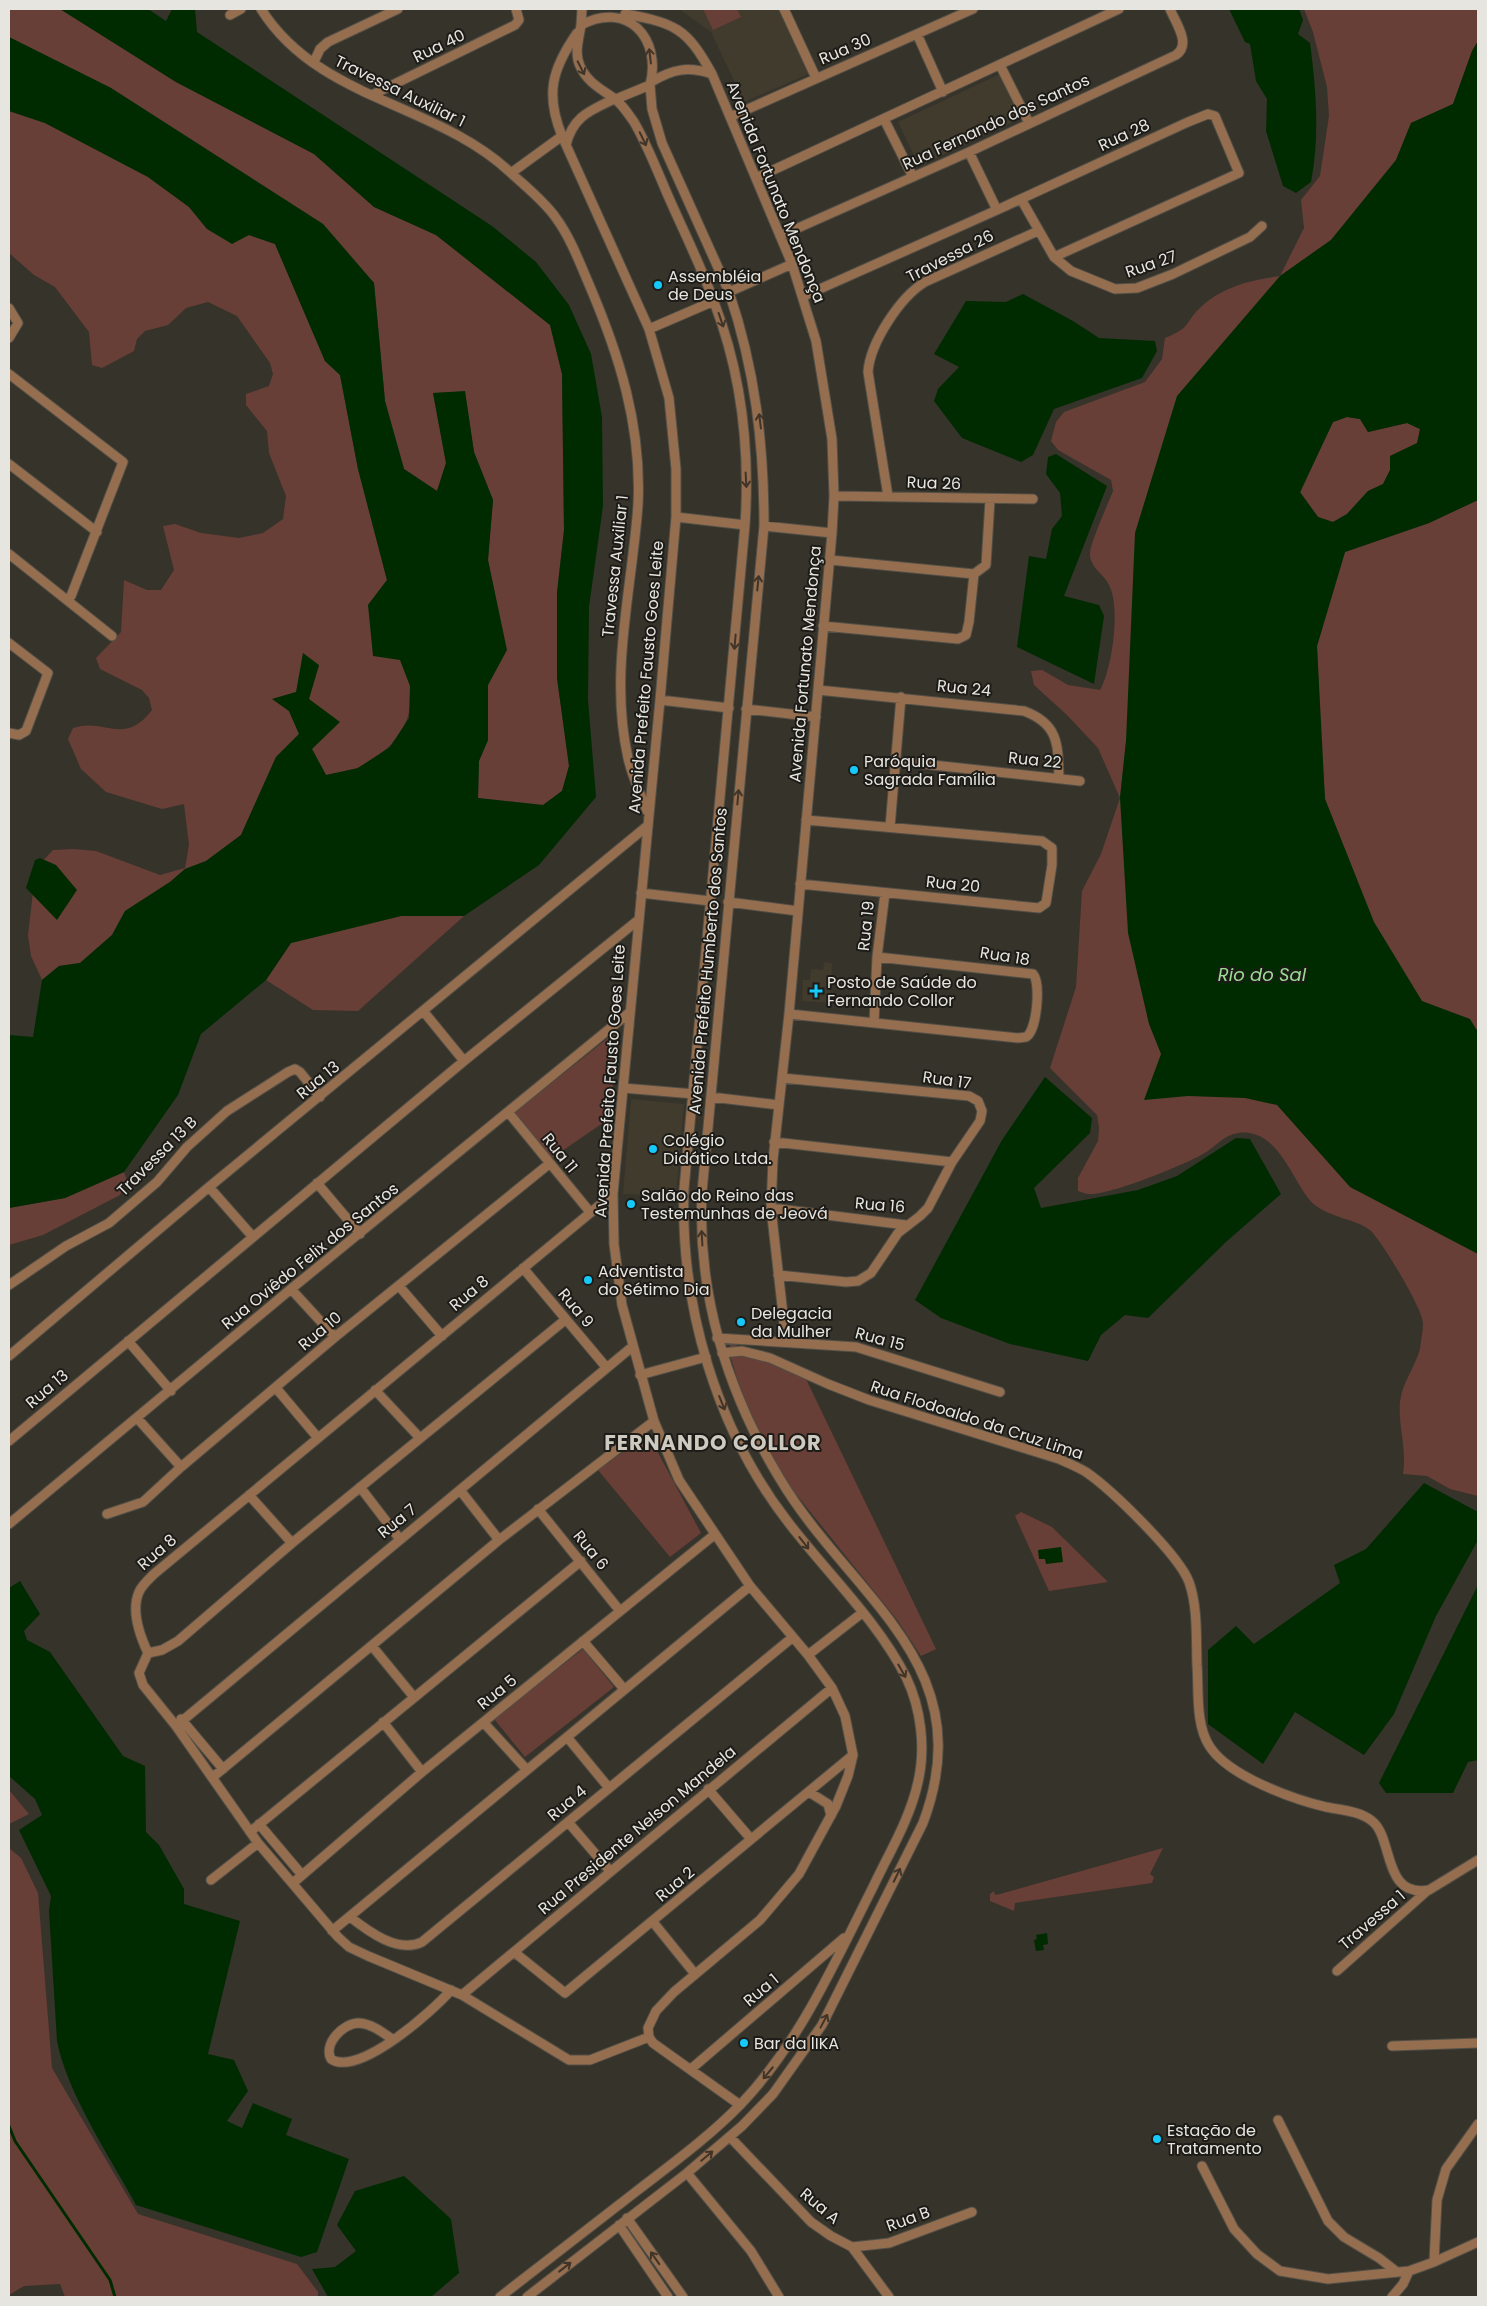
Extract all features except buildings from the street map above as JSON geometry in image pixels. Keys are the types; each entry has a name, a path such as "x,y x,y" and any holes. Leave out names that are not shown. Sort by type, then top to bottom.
{"street":[{"path":"230,15 241,9"},
{"name":"Travessa Auxiliar 1","path":"261,9 288,42 337,79 462,138 488,153 541,200 560,224 609,331 623,375 633,432 638,503 622,644 622,721 630,768 648,812"},
{"path":"314,62 320,49 328,42 398,9"},
{"name":"Rua 40","path":"372,95 518,22 516,9"},
{"path":"582,9 576,52 579,64 588,78 615,99"},
{"path":"784,9 816,78"},
{"name":"Rua 30","path":"730,117 973,9"},
{"path":"756,178 1119,9"},
{"name":"Rua Fernando dos Santos","path":"780,236 969,152 1179,53 1183,48 1183,40 1170,9"},
{"path":"581,27 596,16 615,11 666,23 681,31 692,41 712,74"},
{"path":"511,173 564,141 577,121 615,99 650,83 650,52 643,31 633,21 615,11"},
{"name":"Avenida Prefeito Fausto Goes Leite","path":"581,27 561,59 553,86 553,109 564,141 649,330 672,417 676,469 676,517 613,1194 617,1275 632,1347 640,1375 654,1421 679,1480 750,1586 808,1654 832,1688 845,1716 853,1755 844,1790 800,1874 775,1905 738,1940 695,1974 656,2011 649,2024 649,2037"},
{"path":"916,34 943,92"},
{"path":"1000,65 1029,123"},
{"name":"Avenida Fortunato Mendonça","path":"650,83 680,68 693,68 712,74 804,296 816,341 828,406 834,496 832,534 789,1014 774,1142 771,1208 786,1341"},
{"name":"Avenida Prefeito Humberto dos Santos","path":"527,2297 730,2138 773,2094 822,2025 882,1906 923,1823 931,1800 938,1760 938,1724 923,1672 898,1630 820,1536 780,1479 743,1409 717,1338 707,1287 701,1218 728,902 764,526 764,472 756,395 745,342 729,292 662,143 652,109 650,83"},
{"name":"Avenida Prefeito Humberto dos Santos","path":"500,2297 703,2139 740,2105 788,2046 849,1933 911,1804 918,1783 921,1754 917,1711 906,1679 892,1653 862,1613 785,1519 752,1469 722,1405 706,1357 687,1268 683,1213 710,901 746,525 746,483 740,401 730,353 714,300 638,130 615,99"},
{"name":"Rua 28","path":"804,296 1202,116 1213,115 1219,122 1239,173 1054,257"},
{"path":"884,119 913,177"},
{"path":"969,152 997,210"},
{"name":"Rua 27","path":"1021,199 1054,257 1067,268 1086,278 1106,287 1126,290 1150,284 1173,274 1250,237 1262,226"},
{"name":"Travessa 26","path":"888,496 868,372 872,354 894,312 909,292 925,282 1038,230"},
{"path":"729,292 792,264"},
{"path":"649,330 714,300"},
{"path":"9,308 18,323 9,338"},
{"path":"9,374 123,462 71,596 66,599"},
{"path":"9,464 97,532"},
{"name":"Rua 26","path":"834,496 990,500 1033,499"},
{"path":"830,560 974,574 986,565 990,500"},
{"path":"676,517 746,525"},
{"path":"764,526 832,534"},
{"path":"9,554 112,636"},
{"path":"824,626 960,638 966,635 968,629 974,574"},
{"path":"9,643 48,673 26,731 16,735 9,733"},
{"name":"Rua 24","path":"818,690 1014,708 1032,714 1047,724 1054,734 1058,752 1059,778"},
{"path":"806,820 890,827 901,697"},
{"path":"660,700 729,708"},
{"path":"746,709 816,717"},
{"name":"Rua 22","path":"896,761 1080,781"},
{"name":"Rua 13","path":"9,1356 209,1187 320,1098 646,827"},
{"name":"Rua 20","path":"800,884 1039,908 1045,905 1048,898 1052,849 1048,843 1038,840 890,827"},
{"path":"641,893 710,901"},
{"name":"Rua 19","path":"874,1023 877,957 884,893"},
{"path":"728,902 798,910"},
{"name":"Rua 13","path":"9,1440 464,1061 638,921"},
{"name":"Rua 18","path":"789,1014 1026,1037 1031,1033 1034,1025 1037,985 1035,976 1028,972 877,957"},
{"path":"424,1012 464,1061"},
{"name":"Rua Oviêdo Felix dos Santos","path":"9,1524 291,1289 630,1012"},
{"name":"Travessa 13 B","path":"9,1285 66,1246 109,1224 158,1182 187,1147 223,1114 288,1072 298,1071 320,1098"},
{"name":"Rua 17","path":"782,1078 974,1097 981,1108 981,1117 952,1162"},
{"path":"623,1088 694,1094"},
{"path":"711,1097 778,1105"},
{"name":"Rua 11","path":"508,1112 590,1212"},
{"path":"774,1142 952,1162"},
{"name":"Rua 16","path":"771,1208 906,1225 924,1213 952,1162"},
{"name":"Rua 10","path":"107,1514 143,1502 181,1467 335,1337 549,1164"},
{"path":"317,1183 360,1234"},
{"path":"209,1187 253,1236"},
{"name":"Rua 8","path":"148,1653 141,1638 136,1601 141,1588 154,1574 613,1194"},
{"path":"683,1213 701,1218"},
{"path":"778,1275 846,1282 858,1281 871,1273 898,1233 906,1225"},
{"name":"Rua 9","path":"523,1268 606,1367"},
{"path":"399,1286 442,1336"},
{"path":"291,1289 335,1337"},
{"path":"223,1769 178,1723 141,1680 140,1670 148,1653 162,1650 178,1641 292,1543 565,1320"},
{"name":"Rua 15","path":"717,1338 836,1344 868,1350 1000,1392"},
{"path":"128,1340 171,1390"},
{"name":"Rua 7","path":"178,1723 399,1538 460,1490 632,1347"},
{"name":"Rua Flodoaldo da Cruz Lima","path":"722,1353 742,1351 770,1358 843,1391 903,1412 1059,1460 1084,1471 1096,1479 1170,1552 1186,1576 1194,1607 1202,1726 1209,1746 1222,1759 1248,1777 1285,1795 1372,1820 1381,1833 1390,1863 1397,1878 1410,1887 1427,1891"},
{"path":"640,1375 706,1357"},
{"path":"276,1388 318,1438"},
{"path":"375,1390 420,1438"},
{"path":"137,1418 181,1467"},
{"path":"213,1777 499,1540 654,1421"},
{"path":"360,1487 399,1538"},
{"path":"460,1490 499,1540"},
{"path":"249,1495 292,1543"},
{"name":"Rua 6","path":"538,1509 620,1611"},
{"name":"Rua 5","path":"293,1884 422,1772 714,1534"},
{"path":"250,1832 413,1696 581,1561"},
{"path":"332,1931 750,1586"},
{"path":"808,1654 862,1613"},
{"name":"Rua 4","path":"350,1917 372,1932 402,1946 417,1944 433,1934 793,1637"},
{"path":"583,1641 624,1689"},
{"path":"372,1646 413,1696"},
{"name":"Rua Presidente Nelson Mandela","path":"462,1995 832,1688"},
{"path":"383,1722 422,1772"},
{"path":"178,1723 258,1843 344,1943 357,1951 462,1995 561,2056 575,2062 590,2060 649,2037 653,2043 740,2105"},
{"path":"484,1723 527,1770"},
{"path":"567,1737 609,1788"},
{"name":"Rua 2","path":"514,1952 565,1993 853,1755"},
{"path":"708,1789 752,1839"},
{"path":"809,1792 828,1804 831,1816"},
{"path":"568,1822 610,1871"},
{"path":"259,1824 302,1876"},
{"path":"211,1880 258,1843"},
{"path":"1427,1891 1478,1861"},
{"name":"Travessa 1","path":"1336,1971 1427,1891"},
{"path":"866,1898 882,1906"},
{"path":"653,1922 695,1974"},
{"name":"Rua 1","path":"691,2069 849,1933"},
{"path":"392,2039 370,2025 354,2023 341,2030 329,2047 328,2053 334,2061 347,2062 368,2055 420,2022 451,1990"},
{"path":"1392,2046 1478,2043"},
{"path":"1278,2120 1328,2221 1344,2238 1379,2258 1397,2272"},
{"path":"1434,2262 1437,2200 1446,2169 1478,2124"},
{"name":"Rua A","path":"730,2138 811,2222 831,2236 852,2247 889,2297"},
{"path":"1202,2166 1234,2229 1257,2254 1280,2271 1328,2279 1408,2271 1434,2262 1478,2242"},
{"path":"687,2173 751,2251 779,2297"},
{"name":"Rua B","path":"852,2247 889,2243 972,2212"},
{"path":"627,2218 683,2297"},
{"path":"619,2225 668,2297"},
{"path":"588,2229 598,2241"},
{"path":"1392,2297 1403,2284 1408,2271"}],"shaded area":[{"path":"9,9 60,9 176,82 314,154 374,207 436,235 550,325 562,374 564,530 557,593 557,678 569,766 562,791 543,805 478,798 479,761 488,740 488,685 506,650 488,560 493,500 474,452 465,392 433,393 446,463 437,491 404,469 385,401 374,283 323,224 111,88 9,37"},
{"path":"679,9 782,9 811,73 744,102 711,32"},
{"path":"703,9 737,9 741,17 713,30"},
{"path":"1304,9 1478,9 1478,41 1472,51 1453,104 1411,123 1396,160 1331,240 1280,276 1304,228 1301,200 1320,176 1329,116 1327,87 1313,32"},
{"path":"1000,74 1021,118 919,166 898,122"},
{"path":"9,111 45,123 148,177 189,207 207,229 249,235 275,244 325,361 340,375 358,469 387,580 368,605 404,667 410,686 411,699 405,724 391,745 371,761 355,769 326,775 312,749 309,698 319,665 296,692 273,699 289,711 299,734 276,757 241,835 206,861 185,869 170,882 125,911 112,935 80,963 59,966 42,980 31,956 28,935 35,875 38,866 53,850 96,851 160,875 185,868 189,845 184,804 162,809 106,792 81,769 68,739 73,728 95,726 123,729 132,727 142,721 152,710 149,698 142,690 100,669 96,658 121,632 124,580 147,590 161,590 174,570 163,526 175,524 201,533 239,538 263,533 283,519 286,496 269,453 267,431 246,405 246,394 269,386 273,374 270,363 237,316 208,302 186,308 168,325 145,331 137,339 134,351 102,368 92,365 89,332 55,287 34,275 9,253"},
{"path":"1280,276 1126,741 1120,798 1098,748 1067,715 1034,685 1031,671 1042,670 1068,685 1100,690 1108,668 1114,638 1113,595 1107,581 1094,566 1090,558 1096,532 1113,491 1111,480 1058,450 1051,441 1056,422 1064,412 1145,382 1162,359 1165,338 1180,331 1202,306 1220,293 1239,285"},
{"path":"1347,417 1360,419 1368,432 1407,423 1420,429 1418,443 1390,456 1390,470 1383,484 1368,491 1347,514 1333,522 1318,517 1300,493 1333,422"},
{"path":"1478,500 1478,1496 1450,1489 1427,1476 1403,1474 1404,1456 1400,1402 1403,1388 1420,1349 1423,1323 1421,1315 1401,1275 1371,1231 1314,1205 1301,1188 1288,1165 1272,1145 1251,1133 1233,1134 1193,1159 1146,1179 1099,1193 1088,1194 1078,1191 1078,1178 1098,1141 1097,1115 1050,1068 1076,987 1082,891 1101,854 1120,798 1357,880 1325,799 1317,646 1345,552 1429,523"},
{"path":"401,916 464,916 358,1011 313,1010 266,980 291,943"},
{"name":"Posto de Saúde do Fernando Collor","path":"824,962 832,963 830,1003 802,1001 803,980 810,980 811,969 823,970"},
{"path":"618,1030 610,1118 552,1158 514,1113"},
{"name":"Colégio Didático Ltda.","path":"631,1099 684,1104 676,1196 623,1194"},
{"path":"124,1172 127,1180 120,1195 43,1235 9,1245 9,1208 65,1198"},
{"path":"730,1343 774,1359 805,1377 936,1649 921,1656 898,1621 783,1478 744,1400 730,1355"},
{"path":"648,1434 701,1533 670,1557 598,1470"},
{"path":"1021,1512 1052,1527 1108,1582 1049,1591 1015,1516"},
{"path":"583,1649 614,1687 525,1757 494,1719"},
{"path":"9,1790 29,1814 9,1824"},
{"path":"9,1848 21,1858 38,1893 52,2068 138,2214 297,2264 318,2292 318,2297 65,2297 60,2284 24,2286 9,2295"},
{"path":"1163,1848 1150,1874 1154,1877 1152,1883 1015,1903 1014,1911 990,1901 990,1894 994,1891 995,1895 1000,1894"}],"water":[{"path":"60,9 148,9 166,21 172,9 195,9 197,32 492,226 536,262 569,305 591,354 602,417 603,506 589,607 588,700 596,797 539,865 464,916 401,916 291,943 266,980 201,1034 178,1095 124,1172 65,1198 9,1208 9,1035 33,1037 42,980 59,966 80,963 112,935 125,911 170,882 185,869 206,861 241,835 276,757 299,734 289,711 272,699 296,692 303,653 319,665 309,699 340,722 312,749 326,775 358,768 390,747 409,718 410,686 400,660 373,656 368,605 387,580 358,469 340,375 325,361 275,244 249,235 232,244 207,229 189,207 148,177 45,123 9,111 9,37 111,88 323,224 374,283 385,401 404,469 437,491 446,463 433,393 465,391 474,452 493,500 488,560 507,650 488,685 488,740 479,761 478,798 543,805 562,791 569,766 557,678 557,593 564,530 562,374 550,325 436,235 374,207 314,154 176,82"},
{"path":"1229,9 1299,9 1303,20 1298,34 1310,43 1314,77 1316,130 1311,182 1296,193 1283,186 1266,131 1267,99 1256,81 1250,44 1245,42"},
{"name":"Rio do Sal","path":"1478,41 1478,500 1429,523 1345,552 1317,646 1325,799 1374,922 1422,1001 1470,1019 1478,1032 1478,1254 1350,1187 1277,1105 1245,1098 1188,1096 1144,1100 1161,1054 1149,1024 1128,933 1120,798 1126,741 1135,533 1177,396 1280,276 1331,240 1396,160 1411,123 1453,104 1472,51","holes":["1347,417 1360,419 1368,432 1407,423 1420,429 1417,443 1390,456 1390,470 1383,484 1368,491 1347,514 1333,522 1318,517 1300,492 1333,422"]},
{"path":"1023,294 1073,321 1099,338 1155,341 1157,351 1142,378 1054,409 1033,455 1021,462 962,438 934,401 938,389 959,367 934,354 966,301 1006,302"},
{"path":"1056,454 1107,486 1064,596 1099,605 1104,616 1094,684 1017,647 1029,556 1046,559 1052,529 1062,516 1060,493 1046,474 1048,457"},
{"path":"40,858 56,865 77,890 57,920 26,888 35,860"},
{"path":"1045,1077 1092,1118 1090,1133 1034,1188 1041,1208 1138,1190 1177,1176 1236,1138 1250,1139 1281,1194 1227,1241 1148,1318 1125,1315 1101,1335 1088,1361 1010,1344 941,1318 915,1300 1002,1140"},
{"path":"1424,1483 1478,1512 1478,1540 1436,1616 1394,1714 1364,1755 1295,1712 1263,1764 1208,1724 1208,1650 1236,1626 1254,1644 1340,1583 1334,1565 1366,1549"},
{"path":"1061,1547 1063,1562 1046,1564 1045,1559 1039,1559 1038,1550"},
{"path":"20,1581 40,1614 24,1631 27,1640 50,1652 123,1756 145,1766 146,1832 159,1845 184,1889 184,1904 240,1921 208,2054 234,2060 248,2091 227,2121 242,2128 253,2103 292,2119 286,2135 349,2159 317,2252 301,2257 136,2205 90,2124 70,2082 57,2041 49,1911 51,1896 19,1830 42,1815 35,1799 9,1776 9,1588"},
{"path":"1478,1585 1478,1760 1468,1762 1453,1793 1386,1793 1379,1783"},
{"path":"1047,1933 1048,1944 1043,1945 1044,1950 1036,1951 1034,1940 1037,1939 1036,1935"},
{"path":"404,2176 451,2219 459,2273 431,2297 328,2297 312,2269 335,2267 356,2251 337,2225 355,2191"}],"waterway":[{"path":"9,2126 15,2141 110,2280 115,2297"}],"place":[{"name":"Assembléia de Deus","path":"658,285"},
{"name":"Paróquia Sagrada Família","path":"854,770"},
{"name":"Posto de Saúde do Fernando Collor","path":"816,991"},
{"name":"Colégio Didático Ltda.","path":"653,1149"},
{"name":"Salão do Reino das Testemunhas de Jeová","path":"631,1204"},
{"name":"Adventista do Sétimo Dia","path":"588,1280"},
{"name":"Delegacia da Mulher","path":"741,1322"},
{"name":"Bar da lIKA","path":"744,2043"},
{"name":"Estação de Tratamento","path":"1157,2139"}],"district":[{"name":"FERNANDO COLLOR","path":"713,1442"}]}
